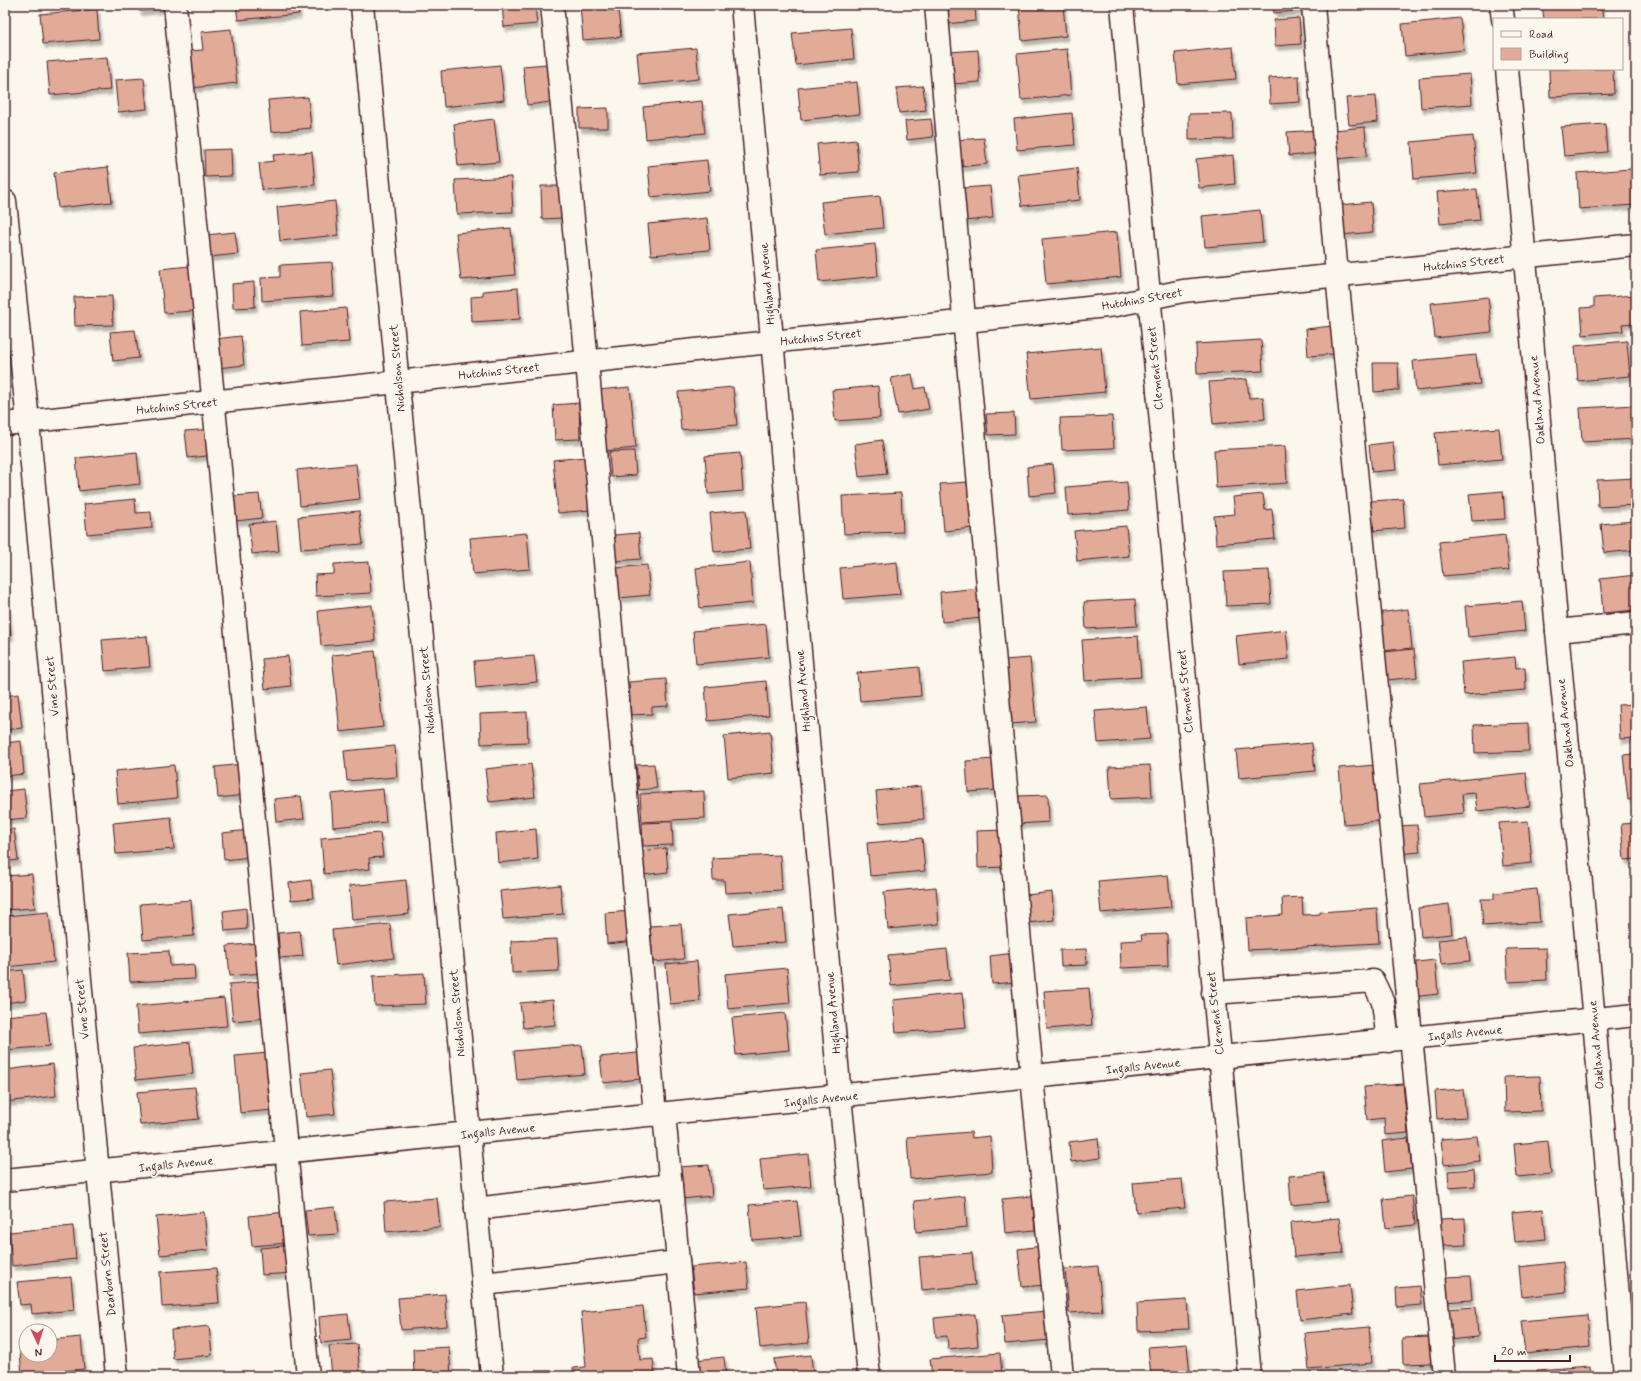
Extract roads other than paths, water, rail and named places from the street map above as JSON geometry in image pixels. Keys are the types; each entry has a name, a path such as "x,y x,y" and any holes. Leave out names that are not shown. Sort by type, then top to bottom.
{"street":[{"path":"175,5 308,1376"},
{"name":"Nicholson Street","path":"362,5 492,1376"},
{"path":"552,5 660,1115 671,1185 689,1376"},
{"name":"Highland Avenue","path":"742,5 840,1097 869,1376"},
{"path":"936,5 1032,1077 1062,1376"},
{"name":"Clement Street","path":"1122,5 1219,1058 1250,1376"},
{"path":"1314,5 1337,275 1444,1376"},
{"path":"1501,5 1503,18"},
{"name":"Oakland Avenue","path":"1507,70 1525,256 1556,631 1594,1020 1625,1376"},
{"name":"Vine Street","path":"5,201 28,422 97,1172"},
{"name":"Hutchins Street","path":"5,424 1116,305 1183,291 1636,245"},
{"path":"1556,631 1636,623"},
{"path":"1213,993 1373,980 1383,1002 1388,1041"},
{"name":"Ingalls Avenue","path":"5,1180 840,1097 1636,1015"},
{"name":"Dearborn Street","path":"97,1172 117,1376"},
{"path":"476,1209 671,1185"},
{"path":"483,1284 678,1262"}]}
